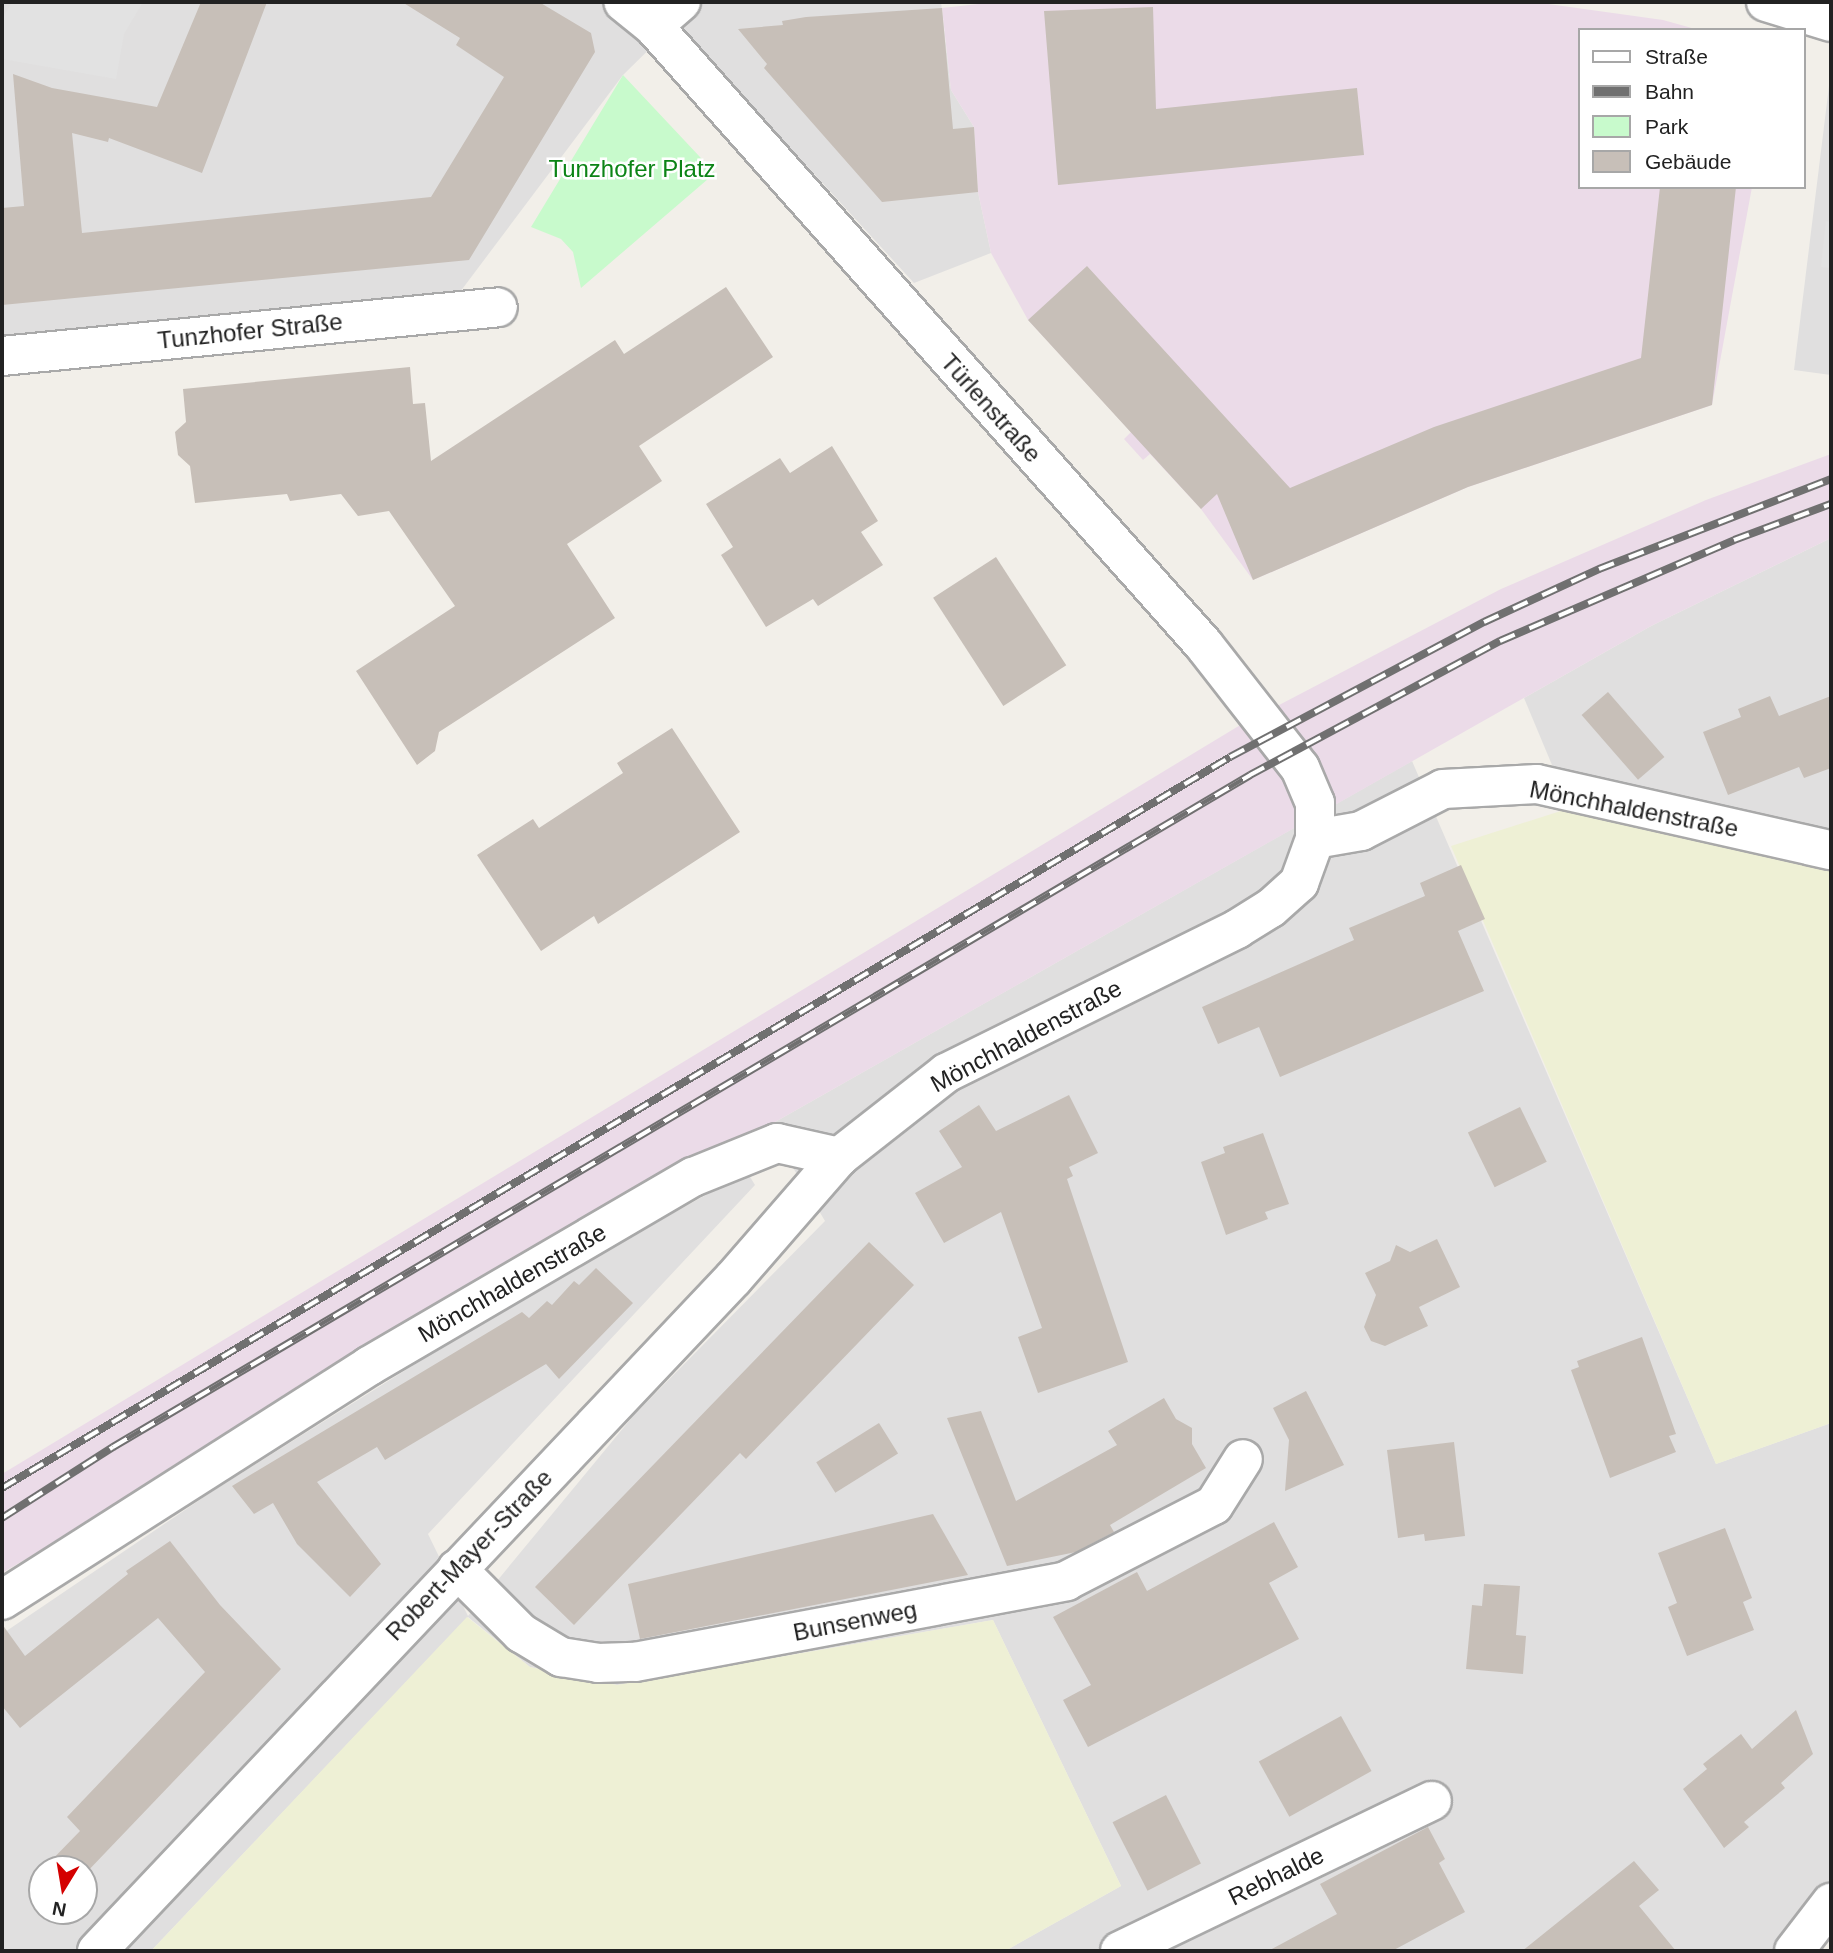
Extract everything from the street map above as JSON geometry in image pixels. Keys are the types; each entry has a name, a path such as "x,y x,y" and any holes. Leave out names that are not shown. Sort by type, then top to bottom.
{"street":[{"name":"Türlenstraße","path":"623,2 667,14 1262,715 1300,768 1315,803 1315,839"},
{"path":"1766,2 1831,22"},
{"name":"Tunzhofer Straße","path":"2,356 498,307"},
{"name":"Mönchhaldenstraße","path":"2,1600 369,1366 693,1177 777,1143 839,1157 946,1073 1237,929 1271,908 1299,883 1315,839 1360,831 1443,789 1537,785 1831,850"},
{"name":"Robert-Mayer-Straße","path":"97,1951 733,1279 839,1157"},
{"name":"Bunsenweg","path":"457,1569 521,1633 561,1657 598,1663 635,1662 1066,1580 1214,1505 1243,1459"},
{"name":"Rebhalde","path":"1120,1951 1432,1801"},
{"path":"1794,1951 1831,1903"}],"shaded area":[{"path":"2,2 941,2 951,90 974,127 978,192 991,253 914,283 676,23 623,75 457,296 2,342"},
{"path":"12,2 143,2 124,34 116,79 2,59 2,19"},
{"path":"997,2 1534,2 1663,20 1692,28 1577,28 1577,189 1752,189 1712,405 1468,487 1253,580 1201,509 1150,454 1143,460 1124,439 1131,432 1028,320 991,253 978,192 974,127 951,90 942,8"},
{"path":"1831,70 1831,375 1794,370"},
{"path":"1826,221 1831,222 1831,268 1821,267"},
{"path":"1831,454 1831,538 1651,626 768,1126 2,1573 2,1474 1237,727 1501,589 1706,500"},
{"path":"1831,538 1831,865 1570,808 1524,698 1651,626"},
{"path":"1412,761 1716,1464 1831,1423 1831,1889 1774,1951 1005,1951 1121,1886 993,1620 617,1685 530,1667 468,1617 151,1951 2,1951 2,1634 213,1491 514,1302 747,1172 755,1185 428,1534 468,1616 634,1415 825,1221 768,1126"}],"green space":[{"name":"Tunzhofer Platz","path":"623,75 715,173 581,288 573,252 561,239 531,227"},
{"path":"1570,808 1831,865 1831,1423 1716,1464 1451,846"},
{"path":"467,1617 530,1667 617,1685 993,1620 1121,1886 1005,1951 151,1951"}],"building":[{"path":"201,2 267,2 202,173 109,138 108,142 72,133 82,233 431,197 504,77 456,45 460,38 402,2 539,2 591,33 595,52 469,260 2,305 2,208 24,206 13,74 52,88 157,107"},
{"path":"1153,7 1156,109 1357,88 1364,155 1058,185 1044,11"},
{"path":"942,8 953,129 974,127 978,192 882,202 764,68 767,64 738,29 783,25 782,21 806,17"},
{"path":"1660,189 1736,189 1712,405 1468,487 1253,580 1217,494 1201,509 1028,320 1087,266 1290,488 1434,427 1641,358"},
{"path":"726,287 773,357 639,446 662,481 567,544 615,618 439,732 435,751 417,765 356,671 455,606 389,511 358,516 341,494 290,501 287,494 195,503 190,466 178,455 175,432 186,422 183,389 410,367 413,404 425,403 431,461 615,340 624,354"},
{"path":"832,446 878,521 861,532 883,565 818,606 813,599 766,627 721,555 733,547 706,504 780,458 790,473"},
{"path":"996,557 1066,665 1003,706 933,598"},
{"path":"1608,692 1664,757 1638,780 1582,715"},
{"path":"1770,696 1779,716 1831,696 1831,768 1804,778 1799,767 1728,795 1703,732 1741,717 1738,709"},
{"path":"672,728 740,832 598,924 594,916 541,951 477,855 533,819 539,828 623,773 617,763"},
{"path":"1461,865 1485,919 1458,931 1484,991 1280,1077 1259,1027 1218,1044 1202,1007 1354,940 1349,928 1425,896 1420,883"},
{"path":"1069,1095 1098,1153 1069,1167 1073,1176 1067,1179 1128,1362 1038,1393 1018,1337 1042,1328 1001,1212 944,1243 915,1193 962,1167 939,1131 979,1105 996,1131"},
{"path":"1520,1107 1547,1162 1495,1187 1468,1132"},
{"path":"1263,1133 1289,1204 1265,1212 1268,1219 1226,1235 1201,1162 1225,1153 1223,1147"},
{"path":"1437,1239 1460,1287 1419,1307 1428,1326 1385,1346 1371,1341 1364,1327 1376,1295 1365,1273 1390,1261 1396,1245 1410,1252"},
{"path":"869,1242 914,1285 746,1459 740,1453 574,1625 535,1587"},
{"path":"596,1268 633,1303 559,1379 546,1364 385,1460 377,1447 317,1482 381,1564 350,1597 297,1544 273,1503 254,1514 232,1486 522,1312 529,1318 547,1301 552,1305 574,1281 579,1285"},
{"path":"1642,1337 1676,1434 1669,1436 1676,1452 1610,1478 1571,1370 1579,1367 1577,1361"},
{"path":"1306,1391 1344,1465 1285,1491 1289,1440 1273,1408"},
{"path":"1164,1398 1176,1419 1192,1428 1192,1444 1206,1468 1110,1525 1114,1532 1076,1552 1007,1566 947,1418 981,1411 1016,1501 1117,1445 1108,1431"},
{"path":"879,1423 898,1454 835,1493 816,1462"},
{"path":"1454,1442 1465,1536 1425,1541 1424,1534 1398,1538 1387,1450"},
{"path":"933,1514 968,1575 640,1639 628,1584"},
{"path":"1274,1522 1298,1567 1269,1583 1299,1639 1088,1747 1063,1700 1091,1685 1053,1617 1137,1572 1147,1591"},
{"path":"1725,1528 1752,1598 1743,1602 1754,1630 1687,1656 1668,1607 1677,1603 1658,1553"},
{"path":"170,1541 220,1605 281,1669 98,1860 98,1855 57,1855 80,1831 67,1817 205,1672 158,1618 20,1728 2,1706 2,1624 25,1656 128,1574 126,1571"},
{"path":"1484,1584 1520,1586 1516,1635 1526,1636 1523,1674 1466,1669 1472,1605 1482,1606"},
{"path":"1796,1710 1813,1754 1781,1783 1785,1788 1744,1822 1749,1827 1724,1848 1683,1789 1707,1769 1703,1764 1741,1734 1752,1749"},
{"path":"1341,1716 1372,1771 1289,1817 1259,1762"},
{"path":"1166,1795 1201,1864 1147,1891 1113,1822"},
{"path":"1428,1827 1445,1859 1439,1863 1465,1912 1392,1951 1268,1951 1337,1914 1320,1884"},
{"path":"1634,1861 1659,1890 1639,1906 1676,1951 1522,1951"}],"railway":[{"path":"2,1488 1230,757 1484,622 1599,569 1831,479"},
{"path":"2,1518 113,1447 1250,775 1500,641 1734,540 1831,504"}]}
